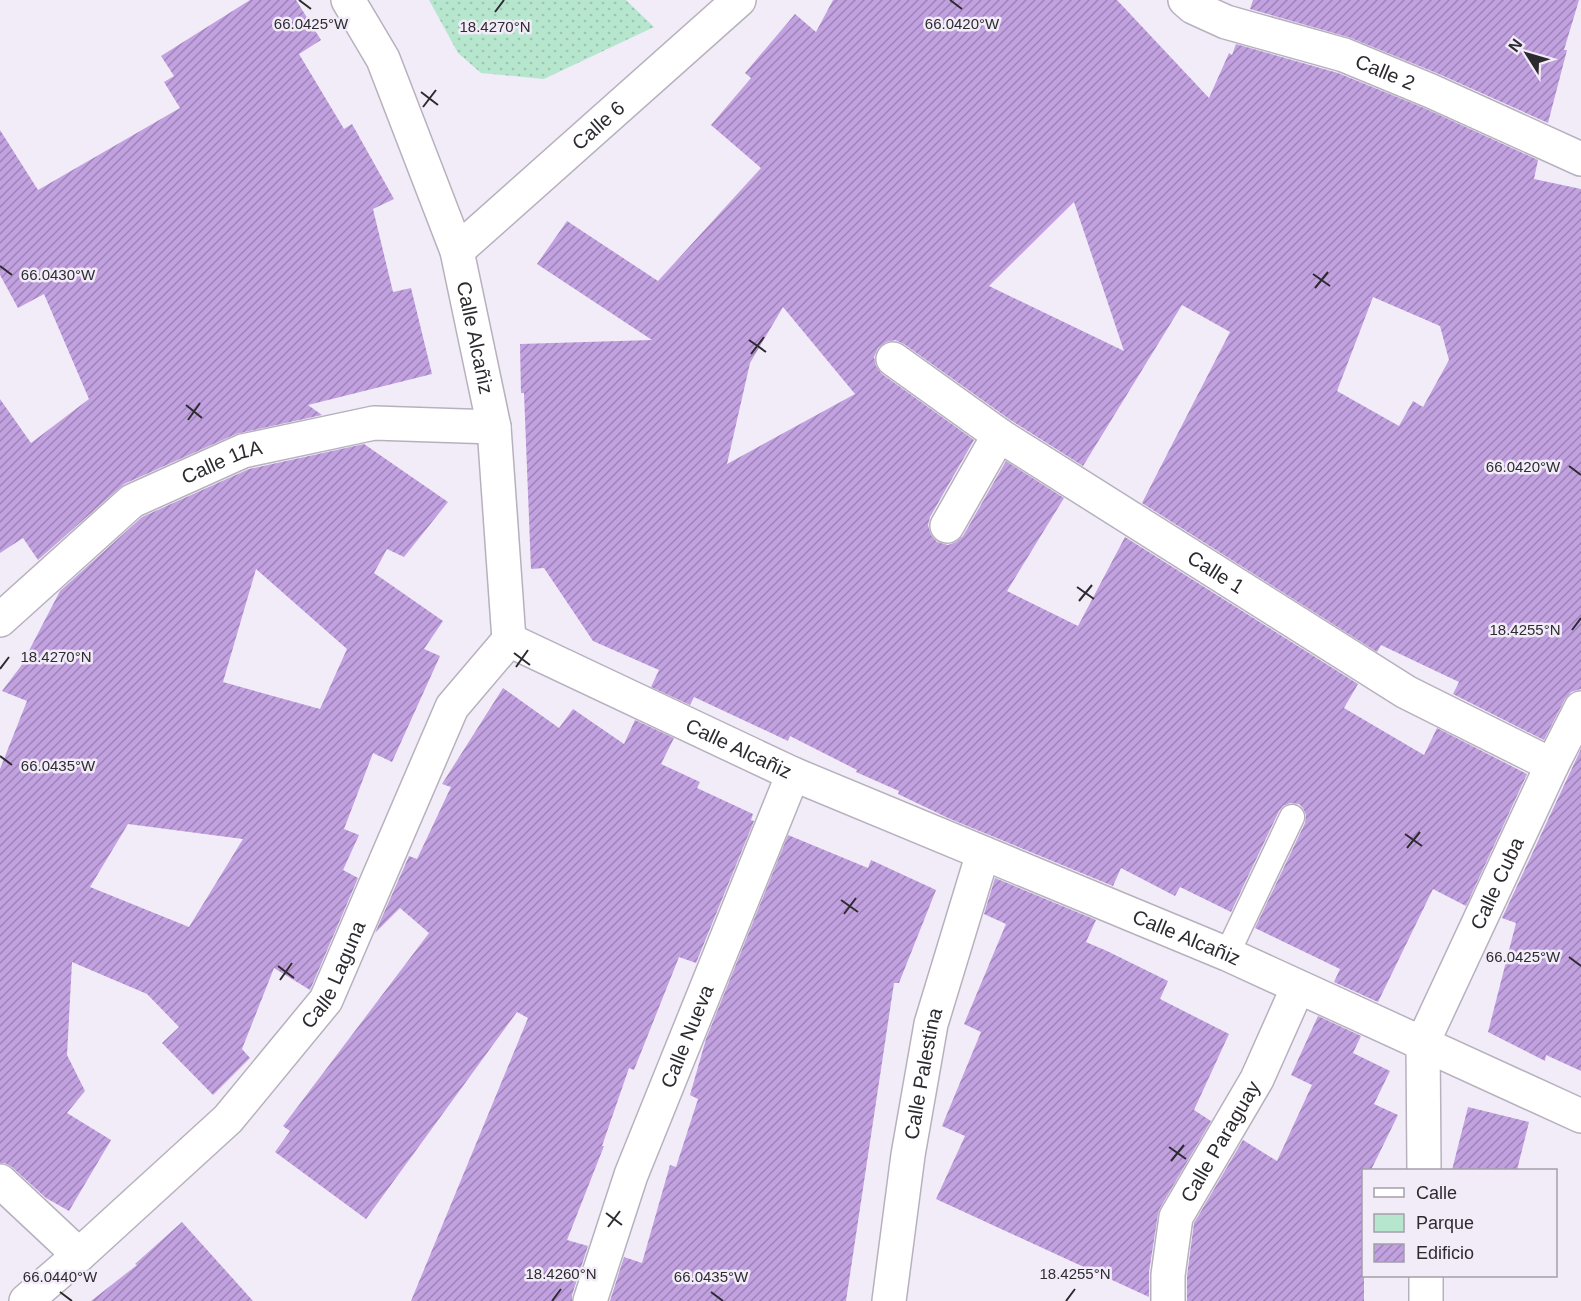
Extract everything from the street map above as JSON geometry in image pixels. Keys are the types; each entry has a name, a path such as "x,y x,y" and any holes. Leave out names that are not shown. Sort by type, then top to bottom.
{"street":[{"name":"Calle Alcañiz","path":"348,0 382,59 457,251 494,428 509,640 793,774 1227,954 1581,1116"},
{"name":"Calle 6","path":"457,251 739,0"},
{"name":"Calle 2","path":"1185,0 1193,7 1226,22 1344,55 1431,91 1581,159"},
{"name":"Calle 1","path":"893,359 999,435 1406,692 1552,765"},
{"name":"Calle 11A","path":"0,620 132,501 243,451 374,423 494,428"},
{"path":"947,526 999,435"},
{"name":"Calle Laguna","path":"26,1301 228,1119 326,1000 452,707 509,640"},
{"name":"Calle Cuba","path":"1424,1169 1423,1042 1552,765 1581,708"},
{"name":"Calle Nueva","path":"590,1301 631,1175 793,774"},
{"name":"Calle Palestina","path":"889,1301 908,1155 931,1024 983,853"},
{"name":"Calle Paraguay","path":"1168,1301 1168,1275 1176,1217 1257,1079 1298,987"},
{"path":"0,1180 79,1255"},
{"path":"1426,1277 1426,1301"}],"lane":[{"path":"1227,954 1292,817"}],"green space":[{"path":"429,0 626,0 654,27 544,79 481,73 458,53"}],"building":[{"path":"250,0 296,0 321,40 299,54 344,129 352,124 394,199 373,209 393,292 411,288 432,374 308,405 322,415 236,434 124,484 38,560 23,538 0,553 0,399 31,443 89,399 44,294 18,308 0,275 0,130 38,190 180,108 164,82 174,76 161,56"},
{"path":"833,0 1117,0 1209,98 1229,53 1232,55 1236,44 1338,73 1424,108 1538,160 1534,179 1581,189 1581,689 1571,692 1565,699 1544,740 1453,694 1459,682 1381,645 1377,652 1142,503 1230,332 1182,305 1083,466 1009,419 904,344 895,340 886,342 878,348 874,357 876,366 882,374 974,440 930,517 928,525 931,535 937,542 948,545 963,536 1006,461 1064,498 1007,591 1078,626 1125,537 1358,684 1344,708 1424,755 1437,728 1527,774 1466,906 1433,889 1378,1002 1334,982 1340,969 1255,928 1305,823 1306,815 1299,804 1290,803 1279,811 1231,912 1180,887 1175,896 1121,868 1113,886 948,818 790,736 788,741 694,697 690,705 651,687 659,670 593,641 544,568 531,569 520,344 652,340 537,264 567,221 658,281 761,168 711,125 751,78 745,73 795,14 816,32","holes":["1074,202 1124,351 989,286","1373,297 1440,326 1449,360 1423,407 1413,401 1399,426 1337,391","783,307 855,394 727,464 750,363"]},
{"path":"1253,0 1579,0 1564,50 1567,50 1548,123 1439,74 1351,38 1250,9"},
{"path":"364,444 448,502 404,557 387,549 374,573 443,621 424,649 440,656 392,762 373,753 344,829 359,835 343,870 358,878 310,990 274,968 242,1049 250,1058 213,1095 162,1043 179,1027 147,994 72,962 67,1055 85,1091 67,1113 111,1140 69,1211 46,1198 12,1167 0,1163 0,769 27,701 2,691 21,666 60,591 142,517 249,469","holes":["256,569 347,649 320,709 223,682","128,824 243,839 189,927 90,887"]},
{"path":"503,688 559,728 573,709 624,744 635,720 674,738 661,764 700,782 697,788 753,814 751,820 754,821 696,963 679,957 634,1070 629,1068 602,1146 604,1146 567,1240 588,1246 572,1301 411,1301 528,1018 517,1012 366,1219 275,1152 290,1131 283,1126 429,933 400,908 375,933 409,856 417,859 451,787 442,784"},
{"path":"1581,749 1581,1071 1546,1055 1545,1061 1488,1032 1516,923 1502,918"},
{"path":"788,835 868,868 871,860 936,890 899,983 894,983 846,1301 610,1301 624,1257 642,1263 670,1165 676,1167 698,1099 690,1095 706,1039"},
{"path":"995,878 1096,920 1086,942 1168,981 1160,999 1229,1034 1194,1110 1211,1121 1158,1214 1149,1272 1149,1297 936,1199 965,1136 942,1126 981,1032 964,1024 1006,924 984,914"},
{"path":"1318,1016 1361,1036 1353,1053 1390,1071 1374,1104 1398,1115 1371,1169 1362,1169 1364,1301 1187,1301 1187,1276 1194,1223 1243,1140 1277,1161 1312,1085 1291,1075"},
{"path":"1468,1107 1529,1122 1517,1169 1452,1169"},
{"path":"182,1222 253,1301 91,1301 137,1265 135,1264"}]}
